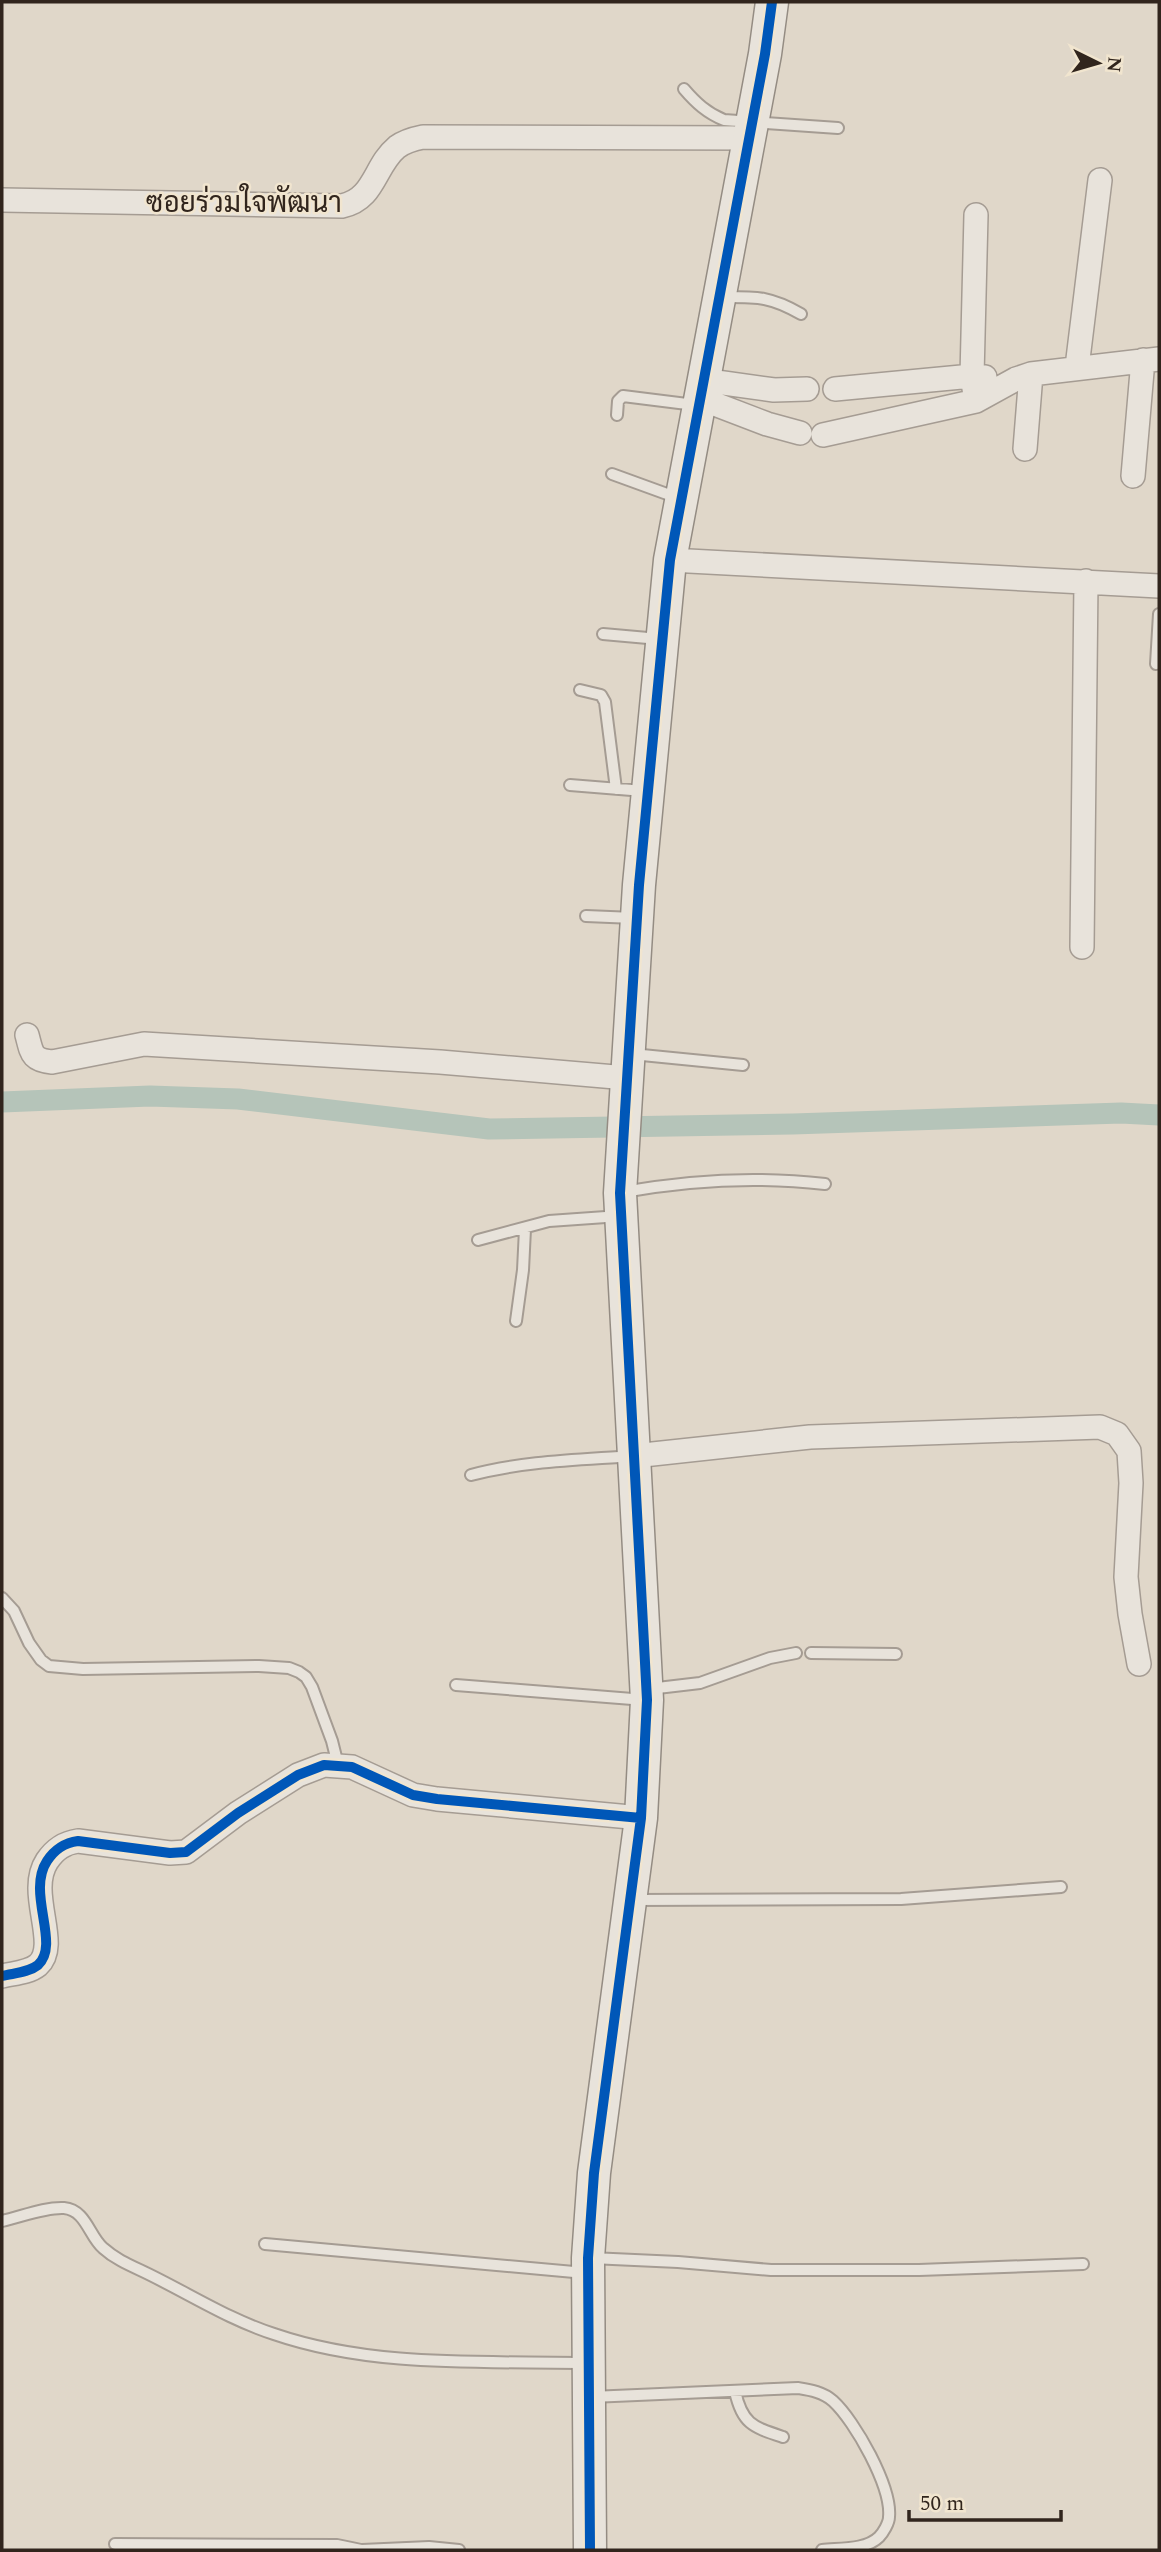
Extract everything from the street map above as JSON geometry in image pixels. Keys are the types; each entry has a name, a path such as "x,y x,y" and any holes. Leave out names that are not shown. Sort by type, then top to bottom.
{"street":[{"path":"590,2550 588,2266 594,2173 641,1818 646,1694 620,1196 637,918 670,560 765,54 772,2"},
{"name":"ซอยร่วมใจพัฒนา","path":"2,200 342,206 361,199 394,149 406,141 423,137 751,130"},
{"path":"1077,367 1100,180"},
{"path":"976,215 972,376 976,401"},
{"path":"835,388 972,376 1024,376 1077,367 1151,360 1133,476"},
{"path":"700,395 767,424 811,434 976,401 1024,376"},
{"path":"1024,376 1025,449"},
{"path":"700,395 807,389"},
{"path":"670,560 1159,586"},
{"path":"1082,947 1086,581"},
{"path":"27,1035 32,1055 39,1061 52,1062 144,1044 440,1062 628,1066"},
{"path":"634,1456 810,1437 892,1433 1100,1427 1117,1434 1129,1451 1131,1483 1126,1577 1139,1664"},
{"path":"2,1976 30,1970 40,1963 45,1952 46,1938 38,1888 40,1872 58,1848 78,1841 170,1853 186,1852 238,1813 298,1775 314,1768 338,1765 363,1772 413,1795 437,1799 641,1818"}],"lane":[{"path":"684,89 712,114 751,130 838,128"},
{"path":"719,297 759,297 778,301 801,314"},
{"path":"617,415 619,398 623,396 700,395"},
{"path":"612,474 681,499"},
{"path":"1156,664 1159,614"},
{"path":"603,634 663,639"},
{"path":"580,690 601,695 605,702 617,789"},
{"path":"570,785 648,791"},
{"path":"586,916 637,918"},
{"path":"628,1066 743,1065"},
{"path":"478,1240 558,1220 620,1196 665,1185 753,1179 825,1184"},
{"path":"516,1321 525,1228"},
{"path":"471,1475 501,1467 545,1461 634,1456"},
{"path":"2,1598 14,1611 41,1661 49,1667 83,1669 259,1666 289,1668 299,1672 312,1686 338,1765"},
{"path":"456,1685 646,1694 700,1683 770,1658 796,1653"},
{"path":"811,1653 896,1654"},
{"path":"630,1900 901,1899 1061,1886"},
{"path":"2,2221 56,2208 67,2208 88,2225 102,2247 121,2261 175,2286 235,2319 275,2335 322,2347 370,2356 589,2363"},
{"path":"265,2244 588,2266 678,2262 771,2270 919,2270 1083,2264"},
{"path":"588,2397 798,2388 816,2392 832,2400 852,2425 871,2456 883,2486 889,2518 881,2535 868,2544 822,2550"},
{"path":"735,2391 739,2411 747,2422 763,2431 783,2437"},
{"path":"115,2544 337,2545 362,2550 429,2547 459,2550"}],"waterway":[{"path":"2,1102 150,1096 238,1099 489,1129 793,1124 1121,1113 1159,1115"}],"cycle path":[{"path":"590,2550 588,2258 594,2173 641,1818 647,1700 620,1193 639,885 670,560 765,54 772,2"},
{"path":"2,1976 34,1968 44,1956 46,1944 40,1888 42,1874 47,1861 60,1847 78,1841 170,1853 186,1852 238,1813 298,1775 324,1765 352,1767 413,1795 641,1818"}]}
